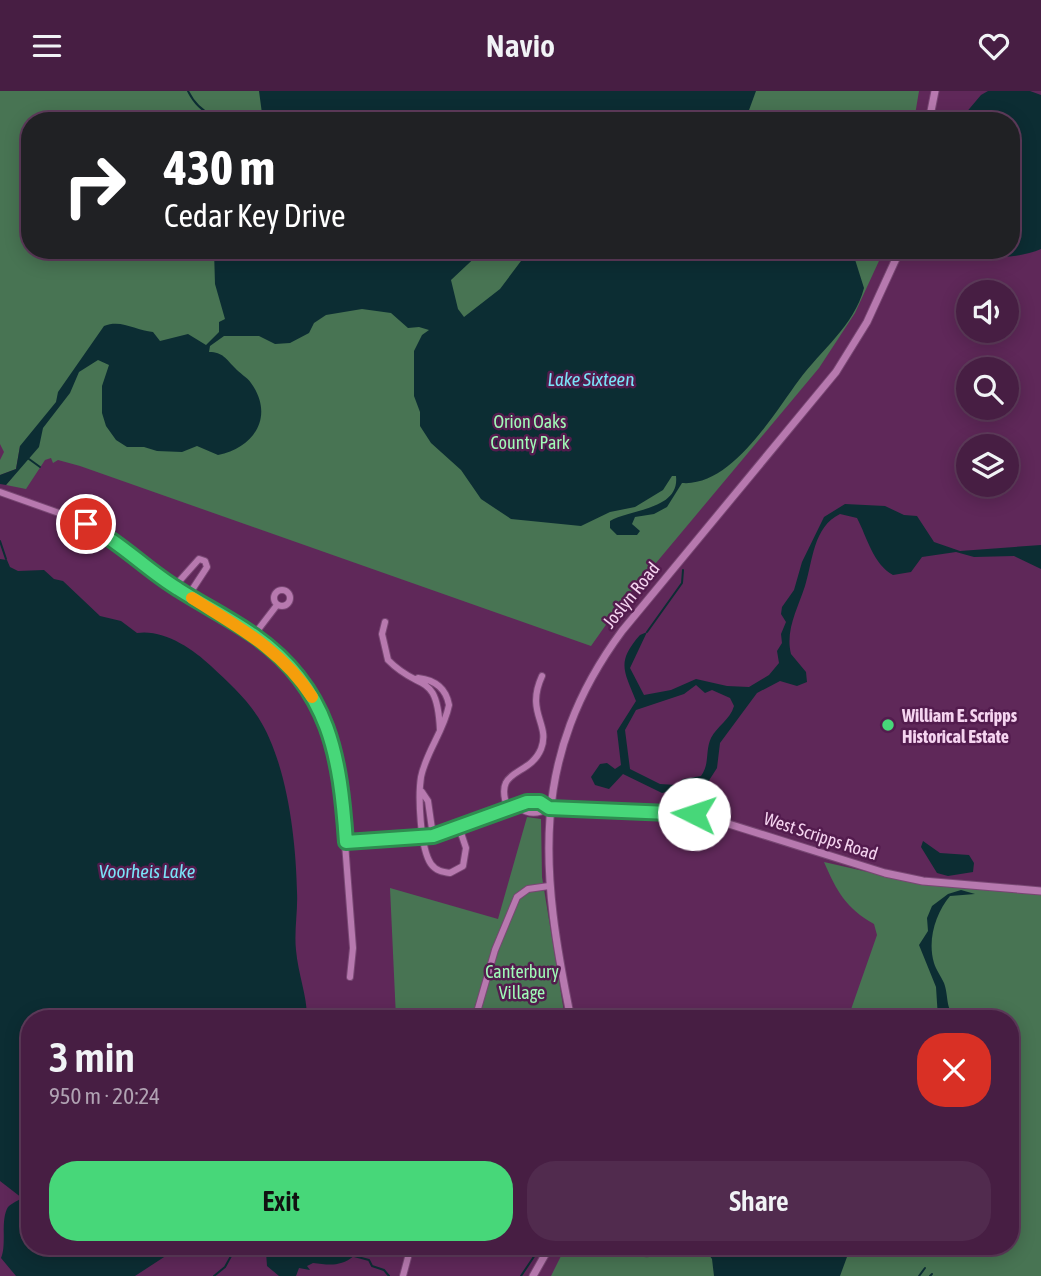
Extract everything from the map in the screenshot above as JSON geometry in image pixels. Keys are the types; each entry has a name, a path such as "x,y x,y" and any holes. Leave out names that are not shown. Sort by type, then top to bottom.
{"street":[{"path":"930,112 934,91"},
{"name":"Joslyn Road","path":"570,1010 549,886 549,808 568,731 603,659 638,611 836,372 867,322 896,259"},
{"path":"0,492 74,518 99,531 134,554 174,587 254,635 298,677 320,712 339,765 353,948 350,977"},
{"path":"174,587 193,563 199,559 205,561 205,574 188,596"},
{"path":"254,635 277,605"},
{"path":"385,622 382,634 388,660 418,678 438,699 440,733 421,778 422,792 419,800 430,863 435,869 450,873 463,866 467,856 459,827"},
{"path":"509,809 503,787 507,779 530,762 542,747 542,727 534,699 542,676"},
{"path":"422,792 428,801 433,836"},
{"name":"West Scripps Road","path":"346,842 433,836 527,802 540,802 549,808 700,815 885,873 923,881 1041,891"},
{"name":"West Scripps Road","path":"518,807 526,813 539,814 549,808"},
{"path":"478,1010 495,950 517,897 528,889 549,886"},
{"path":"403,1276 409,1255"},
{"path":"533,1276 545,1255"}],"green space":[{"name":"Orion Oaks County Park","path":"0,91 919,91 916,112 21,112 21,259 880,259 855,313 819,368 615,612 591,646 80,466 58,460 53,463 51,458 45,460 26,489 6,485 34,451 20,446 16,469 0,475 0,460 4,452 0,444"},
{"name":"Canterbury Village","path":"527,817 541,819 542,877 564,1010 396,1010 390,888 498,919"},
{"path":"824,862 925,885 1041,895 1041,1276 551,1276 562,1255 1019,1255 1019,1010 851,1010 877,935 874,924 856,912 833,882"}],"water":[{"path":"259,91 756,91 748,112 262,112"},
{"path":"988,91 1030,91 1041,95 1041,249 1020,255 1020,112 967,112"},
{"name":"Lake Sixteen","path":"214,259 473,259 451,280 458,309 464,317 500,289 524,259 855,259 864,288 845,326 749,446 717,474 700,481 682,483 667,507 654,514 635,517 632,524 640,531 637,535 617,535 610,528 610,521 662,502 670,496 675,487 676,476 672,476 663,490 635,507 610,512 581,526 511,519 481,499 461,470 431,443 420,426 420,412 414,396 414,351 422,335 429,330 408,328 391,313 362,309 326,315 314,323 309,333 290,343 275,344 259,336 224,336 210,346 209,352 224,357 249,381 258,395 261,407 261,418 251,438 231,451 218,455 197,446 182,452 157,451 144,447 127,447 116,440 106,426 102,413 102,386 109,365 98,360 79,372 70,393 43,428 39,447 6,485 0,484 0,475 16,469 20,446 56,402 58,392 104,326 117,324 153,332 160,341 188,334 206,345 219,332 219,322 225,319 215,284"},
{"path":"845,504 885,506 904,515 917,516 934,542 960,551 1041,545 1041,569 1014,556 974,557 956,552 922,557 911,572 893,575 875,557 857,518 840,514 824,527 819,536 791,628 791,654 806,672 807,682 797,686 780,681 757,693 720,743 717,768 708,782 662,793 623,774 609,789 595,785 591,777 600,764 607,763 615,769 621,765 617,731 636,701 624,667 632,644 647,632 630,668 644,695 671,690 696,679 727,686 749,687 769,675 779,663 777,651 782,643 781,634 786,622 781,614 782,607 794,590 802,562 824,517","holes":["696,685 705,693 712,690 730,698 734,706 711,738 706,767 701,776 683,779 676,785 660,784 630,769 625,730 636,710 684,694"]},
{"name":"Voorheis Lake","path":"0,559 7,560 10,567 18,571 44,570 54,579 63,581 100,616 121,621 137,633 157,634 177,641 203,659 236,690 258,717 268,735 283,778 292,825 297,899 296,950 307,1010 21,1010 21,1197 0,1181"},
{"path":"923,841 940,853 969,855 974,863 973,872 948,876 937,873 921,847"},
{"path":"961,890 975,894 950,896 937,918 932,936 932,954 944,983 950,1010 937,1010 936,987 919,945 928,931 927,918 932,906 948,894"},
{"name":"Voorheis Lake","path":"21,1199 21,1255 167,1255 135,1276 16,1276 1,1258 6,1212"},
{"path":"266,1255 354,1256 339,1264 313,1263 307,1266 310,1270 299,1268 296,1276 279,1276 267,1266"},
{"path":"709,1255 848,1255 840,1276 714,1276"}],"waterway":[{"path":"188,91 195,102 207,112"},
{"path":"29,459 40,467"},
{"path":"0,541 6,559"},
{"path":"647,632 682,583 683,570"},
{"path":"214,1276 234,1255"},
{"path":"521,1276 535,1255"},
{"path":"354,1256 369,1260 372,1266 384,1270 389,1276"},
{"path":"919,1276 925,1268"}],"slow traffic":[{"path":"192,598 266,644 298,677 312,697"}],"place":[{"name":"William E. Scripps Historical Estate","path":"888,725"}],"route":[{"path":"86,524 134,554 174,587 254,635 298,677 311,695 331,736 339,765 346,842 433,836 527,802 540,802 549,808 694,814"}]}
